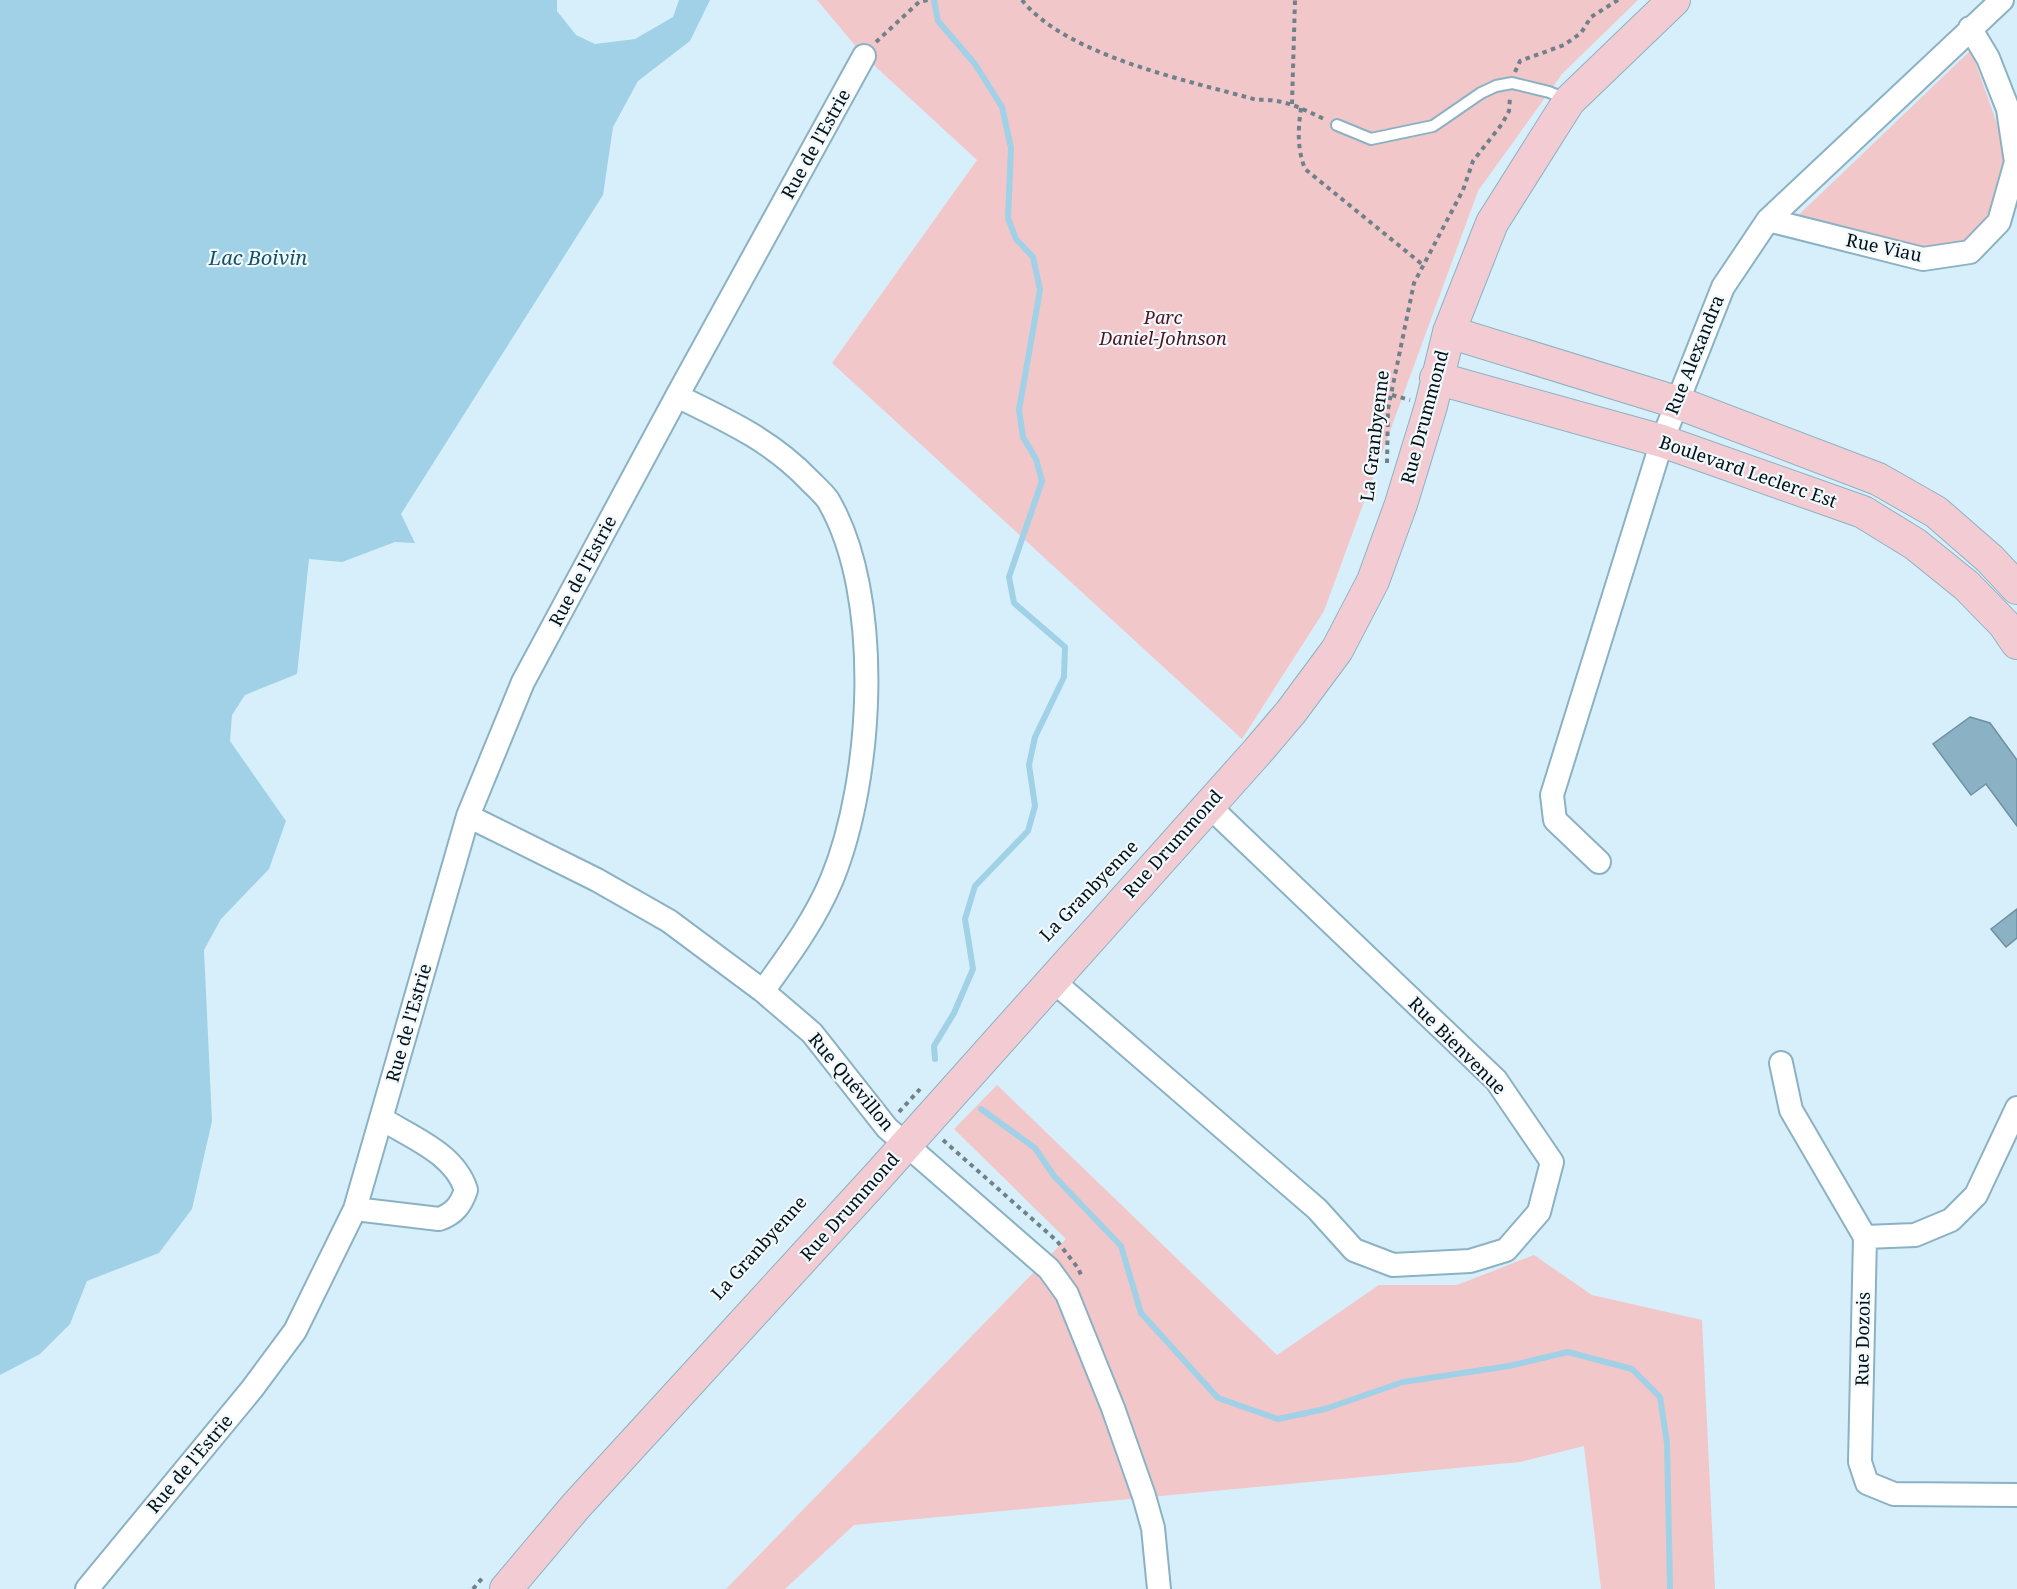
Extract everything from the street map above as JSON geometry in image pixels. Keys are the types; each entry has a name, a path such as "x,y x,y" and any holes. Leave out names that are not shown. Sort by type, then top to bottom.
{"street":[{"name":"Rue Drummond","path":"497,1580 576,1506 896,1136 1052,980 1291,712 1337,650 1373,580 1401,504 1431,406 1449,332 1492,223 1569,101 1674,0"},
{"name":"Rue Alexandra","path":"1599,862 1555,820 1552,795 1662,441 1723,287 1768,220 2002,0"},
{"name":"Rue Viau","path":"1768,220 1923,259 1970,252 1998,222 2016,162 2008,109 1988,58 1970,28"},
{"name":"Rue de l'Estrie","path":"87,1589 252,1389 295,1330 355,1209 468,816 524,682 677,396 864,56"},
{"name":"Boulevard Leclerc Est","path":"1449,332 1676,402 1878,479 1936,512 1990,559 2017,588"},
{"name":"Boulevard Leclerc Est","path":"1436,378 1662,441 1863,512 1915,544 1968,586 2004,624 2017,643"},
{"path":"677,396 748,431 788,457 827,499 853,556 862,613 866,690 863,763 852,821 832,878 814,918 764,991"},
{"name":"Rue Bienvenue","path":"1052,980 1317,1209 1354,1250 1393,1265 1470,1261 1506,1251 1539,1212 1552,1161 1496,1080 1208,805"},
{"name":"Rue Quévillon","path":"468,816 597,880 669,921 764,991 812,1033 896,1136 1049,1269 1067,1294 1144,1496 1153,1528 1159,1589"},
{"path":"1781,1063 1791,1110 1866,1238 1915,1235 1951,1220 1976,1195 2017,1108"},
{"path":"355,1209 439,1219 449,1216 456,1209 466,1190 462,1176 448,1160 382,1119"},
{"name":"Rue Dozois","path":"1866,1238 1860,1462 1867,1483 1894,1494 2017,1495"}],"lane":[{"path":"1337,125 1371,139 1433,126 1481,93 1496,86 1512,83 1550,92 1569,101"}],"path":[{"path":"864,56 882,36 919,3 928,0"},
{"path":"1022,0 1034,15 1057,31 1108,55 1257,100 1274,99 1292,104 1337,125"},
{"path":"1292,104 1295,0"},
{"path":"1515,71 1520,61 1564,45 1581,33 1591,17 1618,0"},
{"name":"La Granbyenne","path":"1387,466 1388,409 1414,282 1463,190 1473,161 1502,124 1509,111 1510,94"},
{"path":"1301,108 1299,143 1305,169 1423,265"},
{"path":"896,1136 922,1087"},
{"path":"473,1589 497,1580"}],"green space":[{"name":"Parc Daniel-Johnson","path":"817,0 1638,0 1562,74 1478,191 1324,611 1242,739 832,363 977,160 864,56"},
{"path":"1971,50 2008,155 2003,211 1970,261 1785,228"},
{"path":"997,1085 1277,1355 1379,1285 1457,1285 1534,1255 1592,1295 1702,1320 1715,1589 1601,1589 1584,1446 1520,1462 854,1525 785,1589 726,1589 1066,1239 954,1129"}],"water":[{"name":"Lac Boivin","path":"0,0 557,0 557,11 576,35 595,44 635,39 673,17 679,0 710,0 690,41 638,81 613,127 603,195 401,514 415,543 395,542 342,562 309,559 297,674 245,695 232,715 230,741 286,821 269,869 221,919 204,950 212,1121 192,1209 159,1253 87,1281 70,1324 40,1354 0,1375"}],"building":[{"path":"1970,717 1990,723 2017,760 2017,826 1986,784 1971,795 1933,744"},
{"path":"2017,909 2017,938 2006,947 1991,929"}],"waterway":[{"path":"934,0 938,21 975,64 1002,107 1011,148 1008,218 1016,239 1033,257 1040,290 1019,410 1023,437 1036,459 1042,481 1009,577 1014,603 1065,647 1064,677 1035,737 1029,765 1035,806 1028,831 975,886 965,919 973,969 954,1013 934,1046 935,1059"},
{"path":"981,1109 1035,1148 1054,1176 1121,1246 1141,1313 1218,1398 1278,1419 1325,1409 1403,1382 1509,1366 1568,1352 1632,1369 1660,1397 1667,1443 1670,1589"}]}
